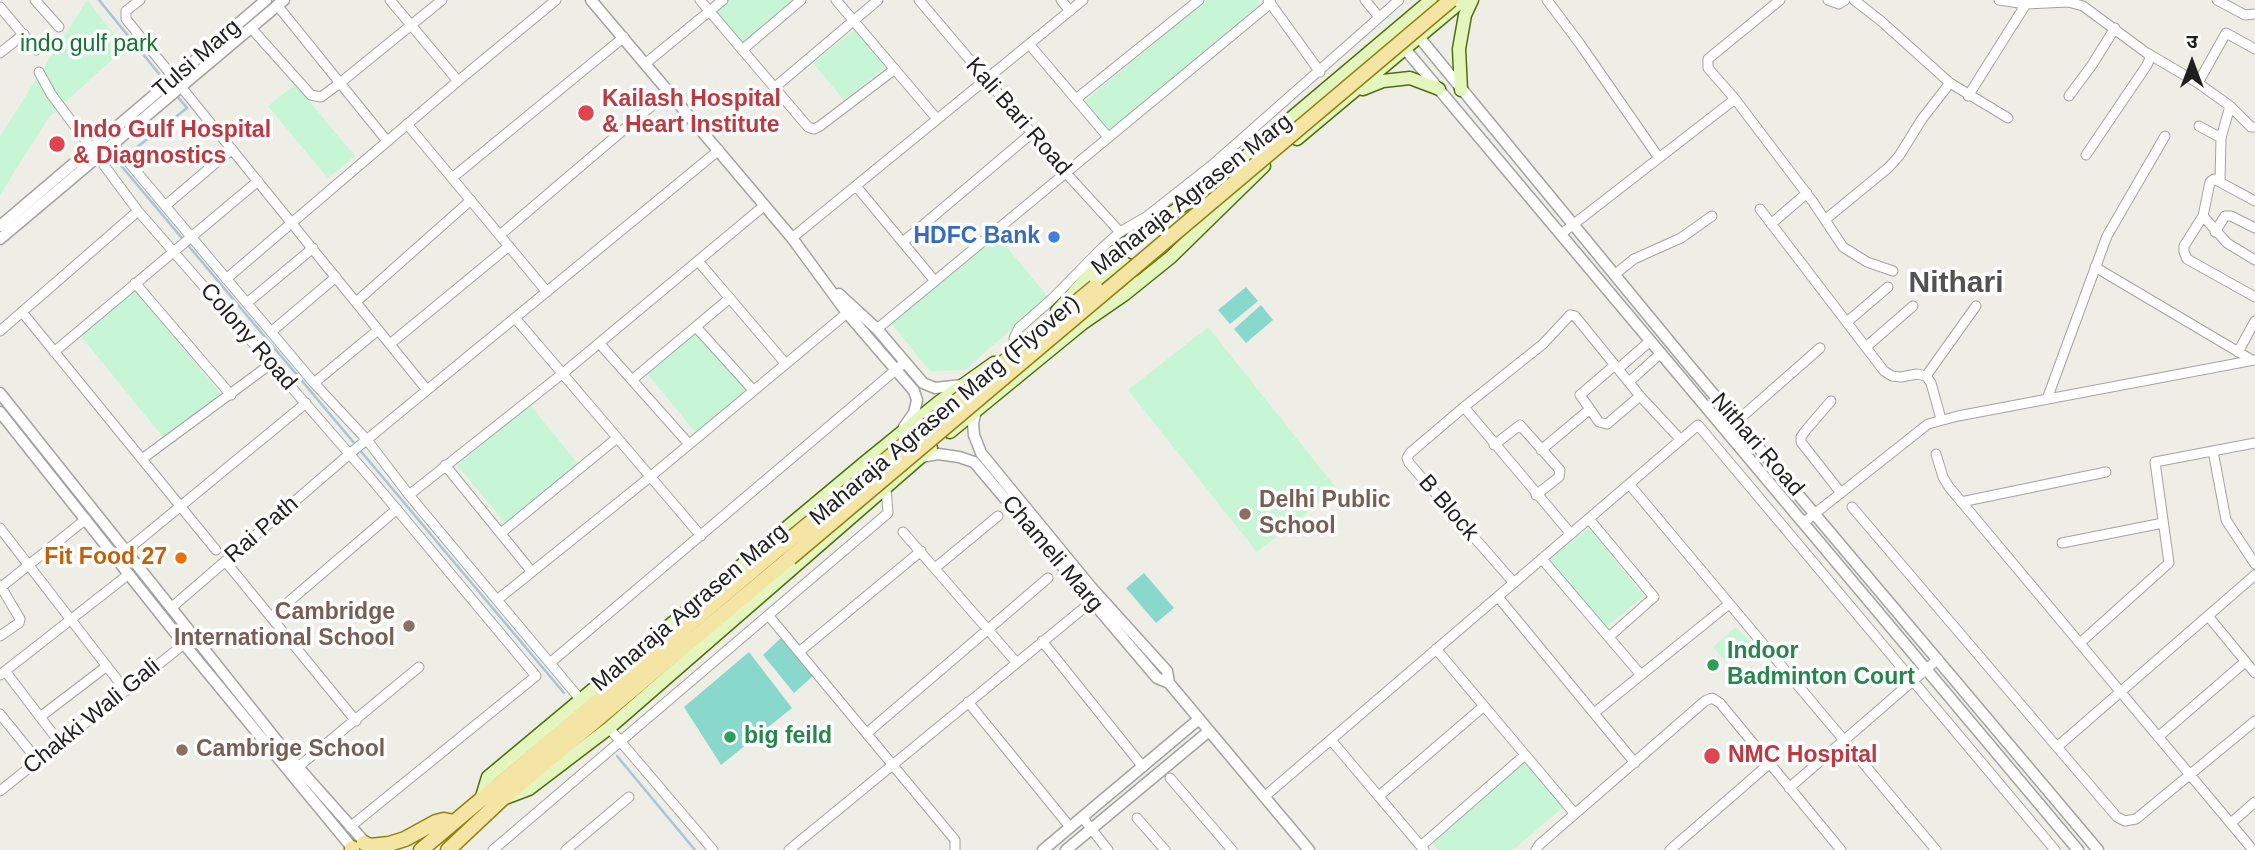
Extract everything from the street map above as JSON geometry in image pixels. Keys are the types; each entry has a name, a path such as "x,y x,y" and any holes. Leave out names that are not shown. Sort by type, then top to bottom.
{"main road":[{"name":"Maharaja Agrasen Marg","path":"481,800 488,777 580,699 864,463 1014,348 1067,302 1096,268 1119,248 1206,190 1431,0"},
{"name":"Maharaja Agrasen Marg (Flyover)","path":"502,800 540,759 1437,0"},
{"name":"Maharaja Agrasen Marg (Flyover)","path":"454,822 540,759 1451,0"},
{"name":"Maharaja Agrasen Marg","path":"502,800 529,789 609,728 958,425 1083,323 1171,257 1261,168 1463,0"},
{"path":"1461,90 1459,49 1465,15 1472,0"},
{"path":"1352,94 1383,81 1410,78 1439,89"},
{"path":"1190,201 1203,202 1209,208 1209,220"},
{"path":"1076,290 1088,287 1116,262 1128,265 1131,273 1129,279 1083,323"},
{"path":"448,850 502,800"},
{"path":"359,848 405,839 436,822 454,822"},
{"path":"421,850 454,822"}],"street":[{"path":"36,0 59,27"},
{"path":"140,0 126,11 126,19 427,390"},
{"name":"Tulsi Marg","path":"0,239 178,83 266,0"},
{"path":"390,0 457,81"},
{"path":"251,27 311,95 321,97 442,0"},
{"path":"226,279 556,0"},
{"path":"591,0 792,238 847,313 923,383 935,388 951,388 965,384"},
{"path":"700,0 808,127 814,129 895,69"},
{"path":"646,63 723,0"},
{"path":"742,50 801,0"},
{"path":"836,0 937,119"},
{"path":"774,88 878,0"},
{"name":"Kali Bari Road","path":"919,0 1065,172 1120,232"},
{"path":"1061,0 1070,11"},
{"path":"792,238 1083,0"},
{"path":"1076,99 1199,0"},
{"path":"1364,0 1379,17"},
{"path":"1014,348 1014,338 1019,328 1120,232 1146,217 1212,165 1399,0"},
{"path":"1546,0 1659,158"},
{"path":"1780,0 1708,59 1708,68 1807,193 1843,247 1867,262 1893,271"},
{"path":"1828,0 1839,4 1845,0"},
{"path":"1853,0 1881,20 1950,83 2008,118"},
{"path":"1999,0 2025,4 2068,2 2083,6 2147,53 2198,83 2230,106 2251,127 2255,127"},
{"path":"2217,0 2245,15 2255,14"},
{"path":"877,329 1269,2 1320,72"},
{"path":"281,3 387,141"},
{"name":"Tulsi Marg","path":"0,226 94,155 117,148 178,83 281,3"},
{"path":"1968,96 2025,4"},
{"path":"0,7 37,50"},
{"name":"Nithari Road","path":"1406,20 1418,38 1688,364 2098,850"},
{"path":"2069,96 2115,28"},
{"path":"1392,32 2078,850"},
{"path":"2198,83 2226,33 2255,49"},
{"path":"0,53 24,34"},
{"path":"452,178 624,37"},
{"path":"1029,44 1108,136"},
{"path":"2086,155 2147,65 2150,58 2147,53"},
{"name":"Colony Road","path":"39,72 51,94 94,155 138,211 306,403 126,551"},
{"path":"1826,219 1899,156 1922,118 1950,83"},
{"path":"500,235 669,91"},
{"path":"1561,234 1735,99"},
{"path":"2220,181 2221,138 2230,106"},
{"path":"407,124 547,292"},
{"path":"2199,126 2221,138"},
{"path":"903,242 1032,133"},
{"path":"2047,398 2095,267 2119,214 2165,135"},
{"path":"117,148 314,383 367,440 409,495 580,699"},
{"path":"165,206 232,149"},
{"name":"Rai Path","path":"171,608 353,451 719,150"},
{"path":"2255,201 2214,179 2210,182 2203,216 2184,246 2187,258 2255,297"},
{"path":"54,352 258,181"},
{"path":"856,186 934,280"},
{"path":"1771,223 1807,193"},
{"path":"356,302 471,200"},
{"path":"409,495 562,374 765,205"},
{"path":"1760,209 1884,371 1892,376 1926,376"},
{"path":"0,331 138,211"},
{"path":"1614,275 1634,259 1681,239 1712,216"},
{"path":"2203,216 2227,243 2255,260"},
{"path":"2215,232 2225,216 2231,216 2255,228"},
{"path":"390,344 509,246"},
{"path":"247,303 313,248"},
{"path":"698,261 785,363"},
{"path":"2095,267 2254,360"},
{"path":"271,332 336,277"},
{"path":"135,283 231,394"},
{"path":"829,285 877,329 901,365 914,391 914,413 899,435"},
{"path":"1847,322 1888,287"},
{"path":"632,380 730,298"},
{"path":"1866,347 1913,306"},
{"path":"1926,376 1976,306"},
{"path":"22,312 216,550"},
{"path":"497,600 847,313"},
{"name":"B Block","path":"1514,583 1407,458 1464,407 1543,344 1570,315 1576,316 1640,396 1681,440"},
{"path":"514,318 701,536"},
{"path":"2238,352 2255,321"},
{"path":"696,327 753,390"},
{"path":"314,383 378,330"},
{"path":"1640,396 1607,424 1599,422 1580,395 1650,341"},
{"path":"599,343 690,444"},
{"path":"1737,421 1820,348"},
{"path":"1629,382 1661,353"},
{"path":"1803,523 1914,434 1941,419 2254,360"},
{"path":"142,459 272,363"},
{"path":"1678,373 1688,364"},
{"path":"550,663 901,365"},
{"path":"1926,376 1931,383 1941,419"},
{"path":"0,393 298,767 350,827 359,848"},
{"path":"1831,401 1806,430 1801,442 1841,493"},
{"path":"306,403 353,451 397,509 536,676 350,827"},
{"path":"1464,407 1570,534"},
{"path":"1541,450 1589,410"},
{"name":"Chameli Marg","path":"976,411 974,435 981,453 1096,599"},
{"path":"0,412 184,644 359,848"},
{"path":"1494,445 1520,425 1560,470 1560,474 1536,495"},
{"path":"1264,797 1698,425 2055,850"},
{"path":"501,533 617,438"},
{"path":"2080,643 2169,563 2155,462 2255,443"},
{"path":"2213,451 2226,520 2255,564"},
{"name":"Chameli Marg","path":"921,457 938,454 974,462 1096,599 1167,671 1169,683 1309,850"},
{"path":"1936,454 1943,477 1961,502 2253,850"},
{"path":"493,850 888,513 886,488 864,463"},
{"path":"445,466 532,572"},
{"path":"1961,502 2106,472"},
{"path":"1629,484 1936,850"},
{"path":"1852,507 2117,817 2125,821 2136,819 2255,721"},
{"path":"271,617 397,509"},
{"path":"935,568 998,516"},
{"path":"0,636 19,623 20,619 1,587 86,519"},
{"path":"1588,519 1653,594 1653,601 1609,637"},
{"path":"2062,543 2163,523"},
{"path":"0,528 126,691"},
{"path":"903,533 1016,662"},
{"path":"799,652 921,551"},
{"path":"1542,559 1641,675"},
{"path":"225,561 356,721"},
{"path":"60,743 2,673 129,574"},
{"path":"2057,747 2255,575"},
{"path":"867,733 1048,578"},
{"path":"1498,597 1635,763"},
{"path":"789,850 1096,599"},
{"path":"1594,713 1729,604"},
{"path":"769,616 955,840 955,850"},
{"path":"2207,616 2255,673"},
{"path":"1042,641 1143,767"},
{"name":"Chakki Wali Gali","path":"2,785 38,761 184,644"},
{"path":"1436,649 1575,814"},
{"path":"1789,788 1938,659"},
{"path":"2158,737 2245,662"},
{"path":"40,717 107,666"},
{"path":"298,767 419,667"},
{"path":"1536,850 1705,701 1713,698 1720,703 1837,849"},
{"path":"968,702 1070,827"},
{"path":"1379,796 1484,706"},
{"path":"0,714 38,761"},
{"path":"1043,850 1199,719"},
{"path":"609,728 713,850"},
{"path":"1066,850 1209,731"},
{"path":"1331,740 1422,848 1525,755"},
{"path":"1670,850 1769,764"},
{"path":"1170,778 1233,850"},
{"path":"566,850 629,796"},
{"path":"2231,823 2255,802"},
{"path":"1082,817 1108,850"},
{"path":"1137,818 1165,850"}],"green space":[{"name":"indo gulf park","path":"87,0 125,48 49,117 0,195 0,136"},
{"path":"728,0 794,0 742,44 714,11"},
{"path":"1207,0 1258,0 1261,4 1109,130 1085,101"},
{"path":"855,29 885,67 844,100 813,63"},
{"path":"295,84 355,156 328,178 268,106"},
{"path":"998,236 1048,297 965,370 930,371 891,323"},
{"path":"136,290 223,397 167,442 80,335"},
{"path":"1208,327 1337,489 1257,552 1128,390"},
{"path":"699,329 749,390 696,433 646,372"},
{"path":"530,405 579,465 506,524 457,465"},
{"path":"1589,528 1644,596 1606,627 1550,559"},
{"path":"1736,627 1750,642 1726,662 1713,647"},
{"path":"1525,762 1563,807 1513,850 1438,850 1432,843"}],"shaded area":[{"path":"1246,287 1258,301 1230,324 1218,310"},
{"path":"1261,305 1273,320 1246,343 1234,329"},
{"path":"1144,573 1174,608 1156,623 1126,588"},
{"path":"781,638 813,676 794,693 763,655"},
{"name":"big feild","path":"749,652 792,708 721,765 684,707"}],"waterway":[{"path":"99,0 160,75"},
{"path":"177,96 187,108 118,162 355,444"},
{"path":"359,449 564,693"},
{"path":"617,756 695,850"}],"place":[{"name":"Kailash Hospital & Heart Institute","path":"586,113"},
{"name":"Indo Gulf Hospital & Diagnostics","path":"57,144"},
{"name":"HDFC Bank","path":"1054,237"},
{"name":"Delhi Public School","path":"1245,514"},
{"name":"Fit Food 27","path":"181,558"},
{"name":"Cambridge International School","path":"409,626"},
{"name":"Indoor Badminton Court","path":"1713,665"},
{"name":"big feild","path":"730,737"},
{"name":"Cambrige School","path":"182,750"},
{"name":"NMC Hospital","path":"1712,756"}],"district":[{"name":"Nithari","path":"1956,284"}]}
